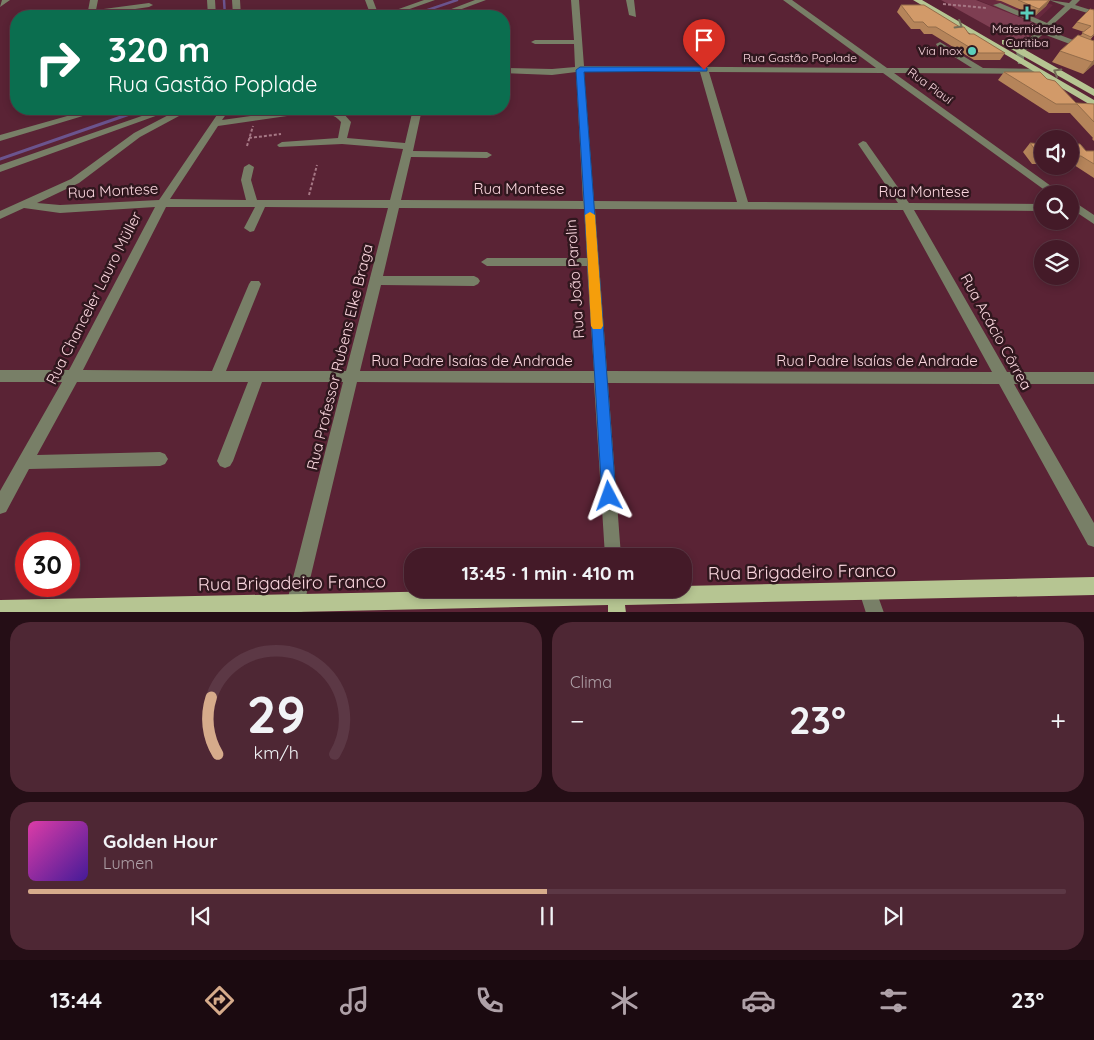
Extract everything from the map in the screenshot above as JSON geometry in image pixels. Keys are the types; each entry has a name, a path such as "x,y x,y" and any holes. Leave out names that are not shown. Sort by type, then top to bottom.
{"main road":[{"path":"917,0 1094,104"},
{"path":"933,0 1094,93"},
{"name":"Rua Brigadeiro Franco","path":"0,609 294,608 1094,586"}],"street":[{"path":"0,4 6,0"},
{"path":"401,10 431,0"},
{"path":"453,10 482,0"},
{"name":"Rua João Parolin","path":"575,0 612,548"},
{"path":"630,0 633,15"},
{"name":"Rua Piauí","path":"787,0 1045,185"},
{"path":"1053,0 1073,3 1094,12"},
{"path":"1021,62 1020,51 1073,3"},
{"path":"120,10 148,5"},
{"path":"997,5 1094,51"},
{"path":"535,42 578,42"},
{"path":"940,44 982,70"},
{"path":"704,70 744,206"},
{"name":"Rua Gastão Poplade","path":"510,71 1037,71"},
{"path":"0,138 65,115"},
{"path":"0,169 153,115"},
{"path":"0,215 75,181 137,135 176,115"},
{"name":"Rua Chanceler Lauro Müller","path":"0,506 73,376 162,203 221,115"},
{"path":"214,124 280,115"},
{"path":"340,115 344,117 346,122 342,141"},
{"name":"Rua Professor Rubens Elke Braga","path":"294,608 417,115"},
{"path":"282,144 342,141 408,150 487,155"},
{"name":"Rua Acácio Côrrea","path":"863,144 906,206 1094,539"},
{"path":"249,167 246,180 257,203 250,228"},
{"name":"Rua Montese","path":"25,205 60,209 162,203 1034,207"},
{"path":"1079,206 1094,207"},
{"path":"1079,210 1094,220"},
{"path":"487,262 593,262"},
{"path":"376,280 474,281"},
{"path":"216,376 255,284"},
{"name":"Rua Padre Isaías de Andrade","path":"0,376 1094,378"},
{"path":"225,461 257,376"},
{"path":"25,462 160,459"},
{"path":"868,591 875,612"}],"path":[{"path":"247,146 254,120"},
{"path":"249,138 281,134"},
{"path":"306,203 317,166"}],"shaded area":[{"path":"941,0 976,0 1042,26 1020,44"},
{"name":"Maternidade Curitiba","path":"978,0 1038,0 1053,5 1034,23"}],"building":[{"path":"1018,0 1049,0 1039,9"},
{"path":"901,5 924,5 960,27 964,27 969,34 974,34 1005,53 979,53 936,27 928,27 923,22 914,22"},
{"path":"1090,9 1094,10 1094,34 1091,37 1082,33 1091,26 1077,22"},
{"path":"1078,35 1094,41 1094,60 1092,62 1060,51"},
{"path":"1004,72 1040,72 1047,79 1055,81 1076,103 1094,104 1094,122 1077,104 1056,104"},
{"path":"1079,144 1086,151 1094,151 1094,164 1079,156"}],"waterway":[{"path":"224,0 225,10"},
{"path":"428,10 457,0"},
{"path":"0,159 127,115"}],"slow traffic":[{"path":"590,215 597,326"}],"place":[{"name":"Maternidade Curitiba","path":"1027,13"},
{"name":"Via Inox","path":"972,51"}],"route":[{"path":"609,496 580,70 704,70"}]}
